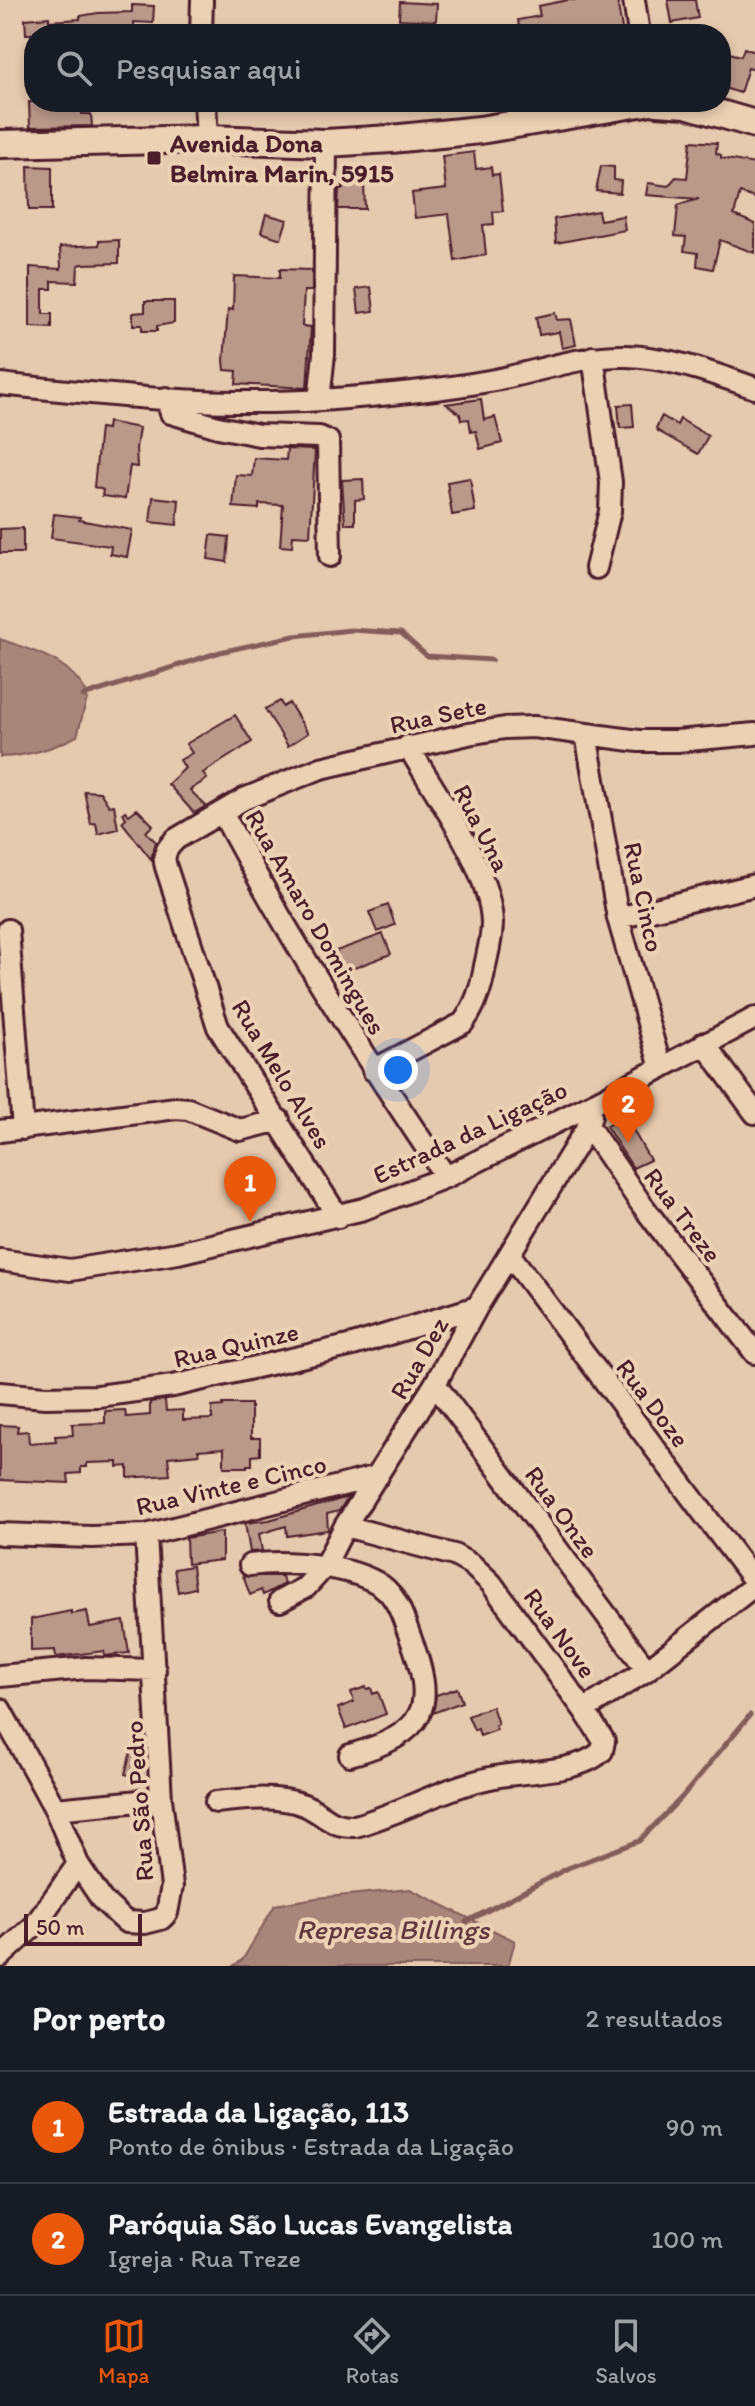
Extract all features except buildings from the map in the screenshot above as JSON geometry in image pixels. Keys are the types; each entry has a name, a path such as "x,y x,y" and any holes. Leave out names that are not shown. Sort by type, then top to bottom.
{"main road":[{"path":"0,144 207,139 326,143 480,130 587,112"},
{"path":"714,112 755,124"}],"street":[{"path":"201,24 202,0"},
{"path":"634,0 638,24"},
{"path":"206,112 207,139"},
{"path":"319,400 324,354 326,143"},
{"path":"0,384 209,401 319,400 418,392 492,381 593,357 629,356 671,362 755,388"},
{"path":"593,357 611,482 608,524 596,568"},
{"path":"166,398 171,413 185,419 259,435 324,438 329,446 330,556"},
{"name":"Rua Sete","path":"164,861 167,848 176,839 244,799 321,768 408,746 505,728 534,727 665,741 755,734"},
{"name":"Rua Cinco","path":"586,734 618,918 661,1068"},
{"name":"Rua Una","path":"373,1070 463,1023 470,1014 484,974 492,926 490,904 474,860 408,746"},
{"name":"Rua Amaro Domingues","path":"222,812 286,929 373,1070 446,1177"},
{"name":"Rua Melo Alves","path":"164,861 218,1027 338,1217"},
{"path":"618,918 755,885"},
{"path":"8,930 23,1129"},
{"name":"Estrada da Ligação","path":"0,1260 70,1270 178,1253 338,1217 446,1177 755,1018"},
{"path":"704,1043 755,1113"},
{"path":"588,1126 596,1102"},
{"path":"0,1131 176,1108 188,1109 240,1130 279,1120"},
{"name":"Rua Dez","path":"280,1601 306,1587 324,1567 345,1526 435,1384 477,1307 588,1126"},
{"name":"Rua Treze","path":"588,1126 642,1205 755,1353"},
{"name":"Rua Doze","path":"510,1255 755,1584"},
{"name":"Rua Quinze","path":"0,1393 45,1397 98,1396 173,1386 353,1345 477,1307"},
{"name":"Rua Onze","path":"435,1384 647,1670"},
{"name":"Rua Vinte e Cinco","path":"0,1534 146,1535 378,1476"},
{"name":"Rua Nove","path":"345,1526 454,1555 472,1565 491,1583 584,1710 647,1670 755,1584"},
{"name":"Rua São Pedro","path":"0,1709 55,1809 78,1864 102,1900 126,1922 145,1923 161,1919 167,1913 172,1886 161,1799 146,1535"},
{"path":"250,1565 282,1562 324,1567 373,1581 393,1597 417,1654 424,1696 416,1722 391,1742 350,1755"},
{"path":"0,1676 86,1668 155,1670"},
{"path":"216,1802 254,1799 294,1802 336,1825 355,1826 475,1781 560,1767 592,1758 602,1751 604,1741 584,1710"},
{"path":"55,1809 161,1799"},
{"path":"0,1957 35,1925 78,1864"}],"water":[{"path":"0,639 51,658 80,683 88,695 77,736 40,751 0,757"},
{"name":"Represa Billings","path":"410,1889 515,1941 508,1966 233,1966 243,1959 275,1905"}],"waterway":[{"path":"83,696 220,652 294,636 351,630 401,633 427,656 492,660"},
{"path":"466,1922 568,1868 639,1841 682,1797 750,1715"}],"place":[{"name":"Avenida Dona Belmira Marin, 5915","path":"154,158"},
{"name":"Paróquia São Lucas Evangelista","path":"628,1143"},
{"name":"Estrada da Ligação, 113","path":"250,1222"}]}
